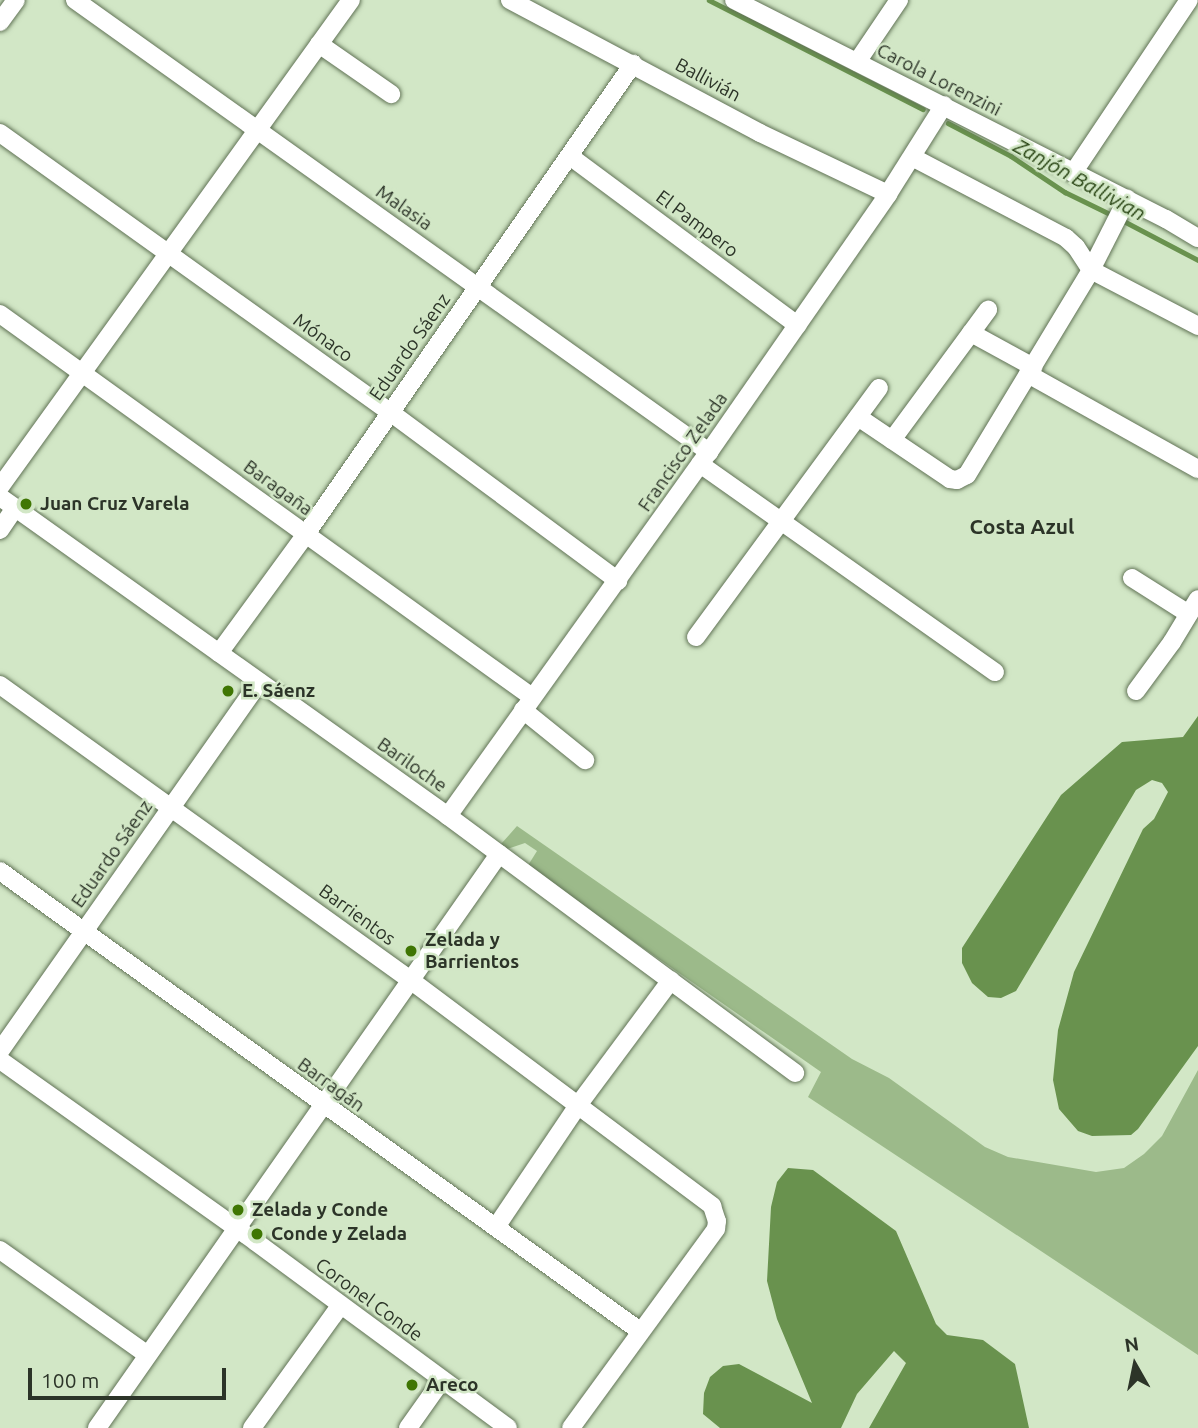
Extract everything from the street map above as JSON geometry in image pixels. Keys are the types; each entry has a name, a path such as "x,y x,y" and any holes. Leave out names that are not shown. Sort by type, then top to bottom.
{"street":[{"path":"0,22 16,0"},
{"name":"Malasia","path":"75,0 477,286 705,458 782,525 995,672"},
{"path":"0,487 351,0"},
{"name":"Carola Lorenzini","path":"734,0 758,5 858,62 1073,173 1120,212 1198,238"},
{"path":"858,62 899,0"},
{"path":"1073,173 1189,0"},
{"name":"Ballivián","path":"515,1 760,132 888,194"},
{"path":"319,44 391,94"},
{"name":"Eduardo Sáenz","path":"219,653 571,157 633,64"},
{"name":"Francisco Zelada","path":"448,816 705,458 888,194 944,105"},
{"name":"Mónaco","path":"0,133 390,412 618,581"},
{"name":"El Pampero","path":"571,157 797,324"},
{"path":"912,157 1066,238 1076,247 1091,270 1198,326"},
{"path":"858,417 950,479 963,478 1091,270 1094,259 1120,212"},
{"path":"892,440 988,310"},
{"name":"Baragaña","path":"0,314 306,534 527,704 585,760"},
{"path":"971,333 1030,371 1198,469"},
{"path":"696,637 782,525 879,388"},
{"path":"0,530 7,502"},
{"name":"Bariloche","path":"7,502 448,816 795,1073"},
{"path":"1132,578 1193,606 1136,691"},
{"name":"Eduardo Sáenz","path":"0,1051 259,681"},
{"name":"Barrientos","path":"0,685 410,979 708,1201 716,1213 716,1228 640,1331"},
{"path":"97,1428 499,854"},
{"name":"Barragán","path":"0,871 640,1331"},
{"path":"496,1227 579,1104 671,980"},
{"name":"Coronel Conde","path":"0,1060 508,1428"},
{"path":"0,1250 148,1355"},
{"path":"252,1428 340,1306"},
{"path":"571,1428 640,1331"},
{"path":"408,1428 442,1380"}],"shaded area":[{"path":"1198,716 1198,1046 1131,1135 1092,1136 1078,1131 1059,1109 1053,1080 1058,1030 1074,972 1143,829 1154,819 1168,792 1162,783 1152,780 1136,790 1016,991 1001,998 988,997 972,983 962,963 962,948 1061,795 1122,742 1183,737"},
{"path":"517,826 852,1059 889,1078 985,1147 1008,1157 1096,1172 1124,1168 1144,1154 1162,1136 1198,1070 1198,1355 808,1097 821,1072 527,867 537,851 525,843 507,849 501,844"},
{"path":"788,1168 813,1170 896,1231 936,1324 947,1335 983,1340 1015,1364 1029,1428 869,1428 906,1363 894,1351 857,1394 841,1428 720,1428 703,1414 704,1393 710,1377 723,1366 739,1364 812,1403 777,1319 767,1281 771,1207 777,1182"}],"waterway":[{"name":"Zanjón Ballivian","path":"709,0 923,109"},
{"name":"Zanjón Ballivian","path":"948,123 1011,156 1065,192 1112,215"},
{"name":"Zanjón Ballivian","path":"1120,219 1198,260"}],"place":[{"name":"Juan Cruz Varela","path":"26,504"},
{"name":"E. Sáenz","path":"228,691"},
{"name":"Zelada y Barrientos","path":"411,951"},
{"name":"Zelada y Conde","path":"238,1210"},
{"name":"Conde y Zelada","path":"257,1234"},
{"name":"Areco","path":"412,1385"}],"district":[{"name":"Costa Azul","path":"1022,526"}]}
